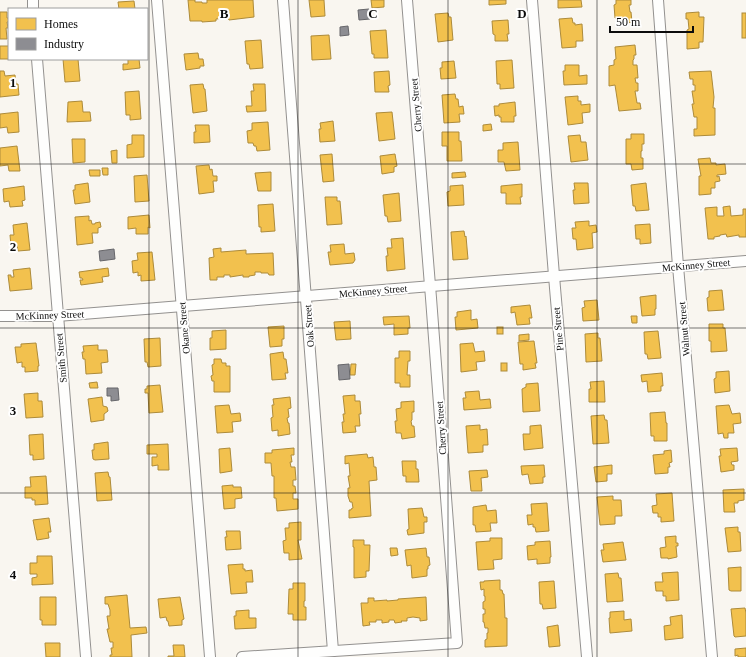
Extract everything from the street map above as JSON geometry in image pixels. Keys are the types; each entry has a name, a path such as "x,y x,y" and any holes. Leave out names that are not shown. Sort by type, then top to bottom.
{"street":[{"name":"Okane Street","path":"157,0 210,657"},
{"name":"Oak Street","path":"283,0 307,296 333,651"},
{"name":"Cherry Street","path":"242,657 457,643 407,0"},
{"name":"Pine Street","path":"532,0 587,657"},
{"name":"Walnut Street","path":"658,0 678,266 712,657"},
{"name":"Smith Street","path":"37,60 86,657"},
{"name":"McKinney Street","path":"0,316 58,316 746,261"}],"building: Homes":[{"path":"188,0 207,3 207,0 253,0 254,17 229,20 228,18 216,19 216,21 202,22 190,21"},
{"path":"309,0 324,0 325,16 311,17"},
{"path":"371,0 384,0 384,7 372,8"},
{"path":"489,0 506,0 506,4 489,5"},
{"path":"558,0 581,0 582,7 558,8"},
{"path":"616,0 631,0 631,5 629,5 632,22 620,24 619,17 615,18 614,5 616,4"},
{"path":"134,1 135,8 119,8 118,2"},
{"path":"0,12 7,12 7,39 0,39"},
{"path":"699,12 699,17 704,17 703,42 699,42 699,48 687,49 687,30 689,29 686,13"},
{"path":"448,13 449,17 451,17 453,40 438,42 435,14"},
{"path":"742,13 746,13 746,38 742,38"},
{"path":"572,18 575,25 582,24 583,41 576,41 576,47 562,48 559,19"},
{"path":"508,20 508,41 495,41 492,21"},
{"path":"386,30 388,58 374,58 374,54 372,54 370,31"},
{"path":"329,35 331,59 312,60 311,36"},
{"path":"261,40 263,68 250,69 249,64 247,64 245,41"},
{"path":"635,45 636,55 634,55 633,65 637,65 638,78 635,78 636,83 638,83 638,91 635,91 637,103 640,103 641,109 619,111 615,85 609,86 609,66 614,65 614,60 616,59 615,47"},
{"path":"0,46 8,46 8,59 0,59"},
{"path":"198,53 199,59 203,59 204,66 186,70 184,54"},
{"path":"63,60 78,60 80,81 65,82"},
{"path":"128,60 139,60 140,68 123,70 123,64 128,64"},
{"path":"512,60 514,88 500,89 500,84 497,84 496,61"},
{"path":"454,61 456,78 441,79 440,68 442,68 442,62"},
{"path":"565,65 579,65 579,76 587,75 587,84 564,85 563,71 565,71"},
{"path":"0,71 4,71 5,76 15,75 19,95 0,97"},
{"path":"389,71 389,92 375,92 374,72"},
{"path":"711,71 714,97 713,108 715,108 715,135 694,136 694,129 697,129 697,117 694,117 692,91 695,91 695,85 693,85 693,79 690,79 689,72"},
{"path":"203,84 205,89 207,111 193,113 190,85"},
{"path":"253,84 265,84 266,111 247,112 246,106 252,106 251,91 254,91"},
{"path":"139,91 141,119 130,120 130,115 126,115 125,92"},
{"path":"455,94 456,99 458,99 459,107 463,106 464,114 459,114 460,122 444,123 442,95"},
{"path":"578,96 578,101 581,101 581,105 590,104 590,112 582,113 583,123 568,125 565,97"},
{"path":"82,101 83,112 90,112 91,121 67,122 68,102"},
{"path":"515,102 516,116 514,116 514,122 501,122 501,117 499,117 499,115 495,116 494,106"},
{"path":"18,112 19,132 8,133 7,127 0,128 0,114"},
{"path":"392,112 395,139 379,141 376,113"},
{"path":"333,121 335,141 320,142 320,123"},
{"path":"268,122 270,150 257,151 256,146 254,146 253,143 248,143 247,131 252,130 252,123"},
{"path":"491,124 492,130 483,131 483,125"},
{"path":"195,125 209,125 210,142 194,143 194,132 196,132"},
{"path":"442,132 459,132 462,161 447,161 447,146 442,146"},
{"path":"631,134 644,134 644,144 642,144 641,151 641,158 643,158 643,169 632,170 631,164 626,164 626,139 631,139"},
{"path":"132,135 144,135 144,157 127,158 127,145 132,144"},
{"path":"580,135 581,142 586,142 588,160 571,162 568,136"},
{"path":"72,139 85,139 85,162 73,163"},
{"path":"518,142 520,170 506,171 504,162 498,162 498,150 503,150 503,143"},
{"path":"17,146 20,171 9,171 8,165 0,166 0,148"},
{"path":"117,150 117,163 112,163 111,151"},
{"path":"332,154 334,181 323,182 320,155"},
{"path":"395,154 397,166 394,167 394,172 382,174 380,156"},
{"path":"710,158 711,163 716,163 716,165 725,164 726,174 717,175 717,177 719,176 720,181 715,182 715,188 711,188 711,194 699,195 699,176 701,176 698,159"},
{"path":"209,165 210,170 212,169 213,176 217,176 217,181 213,181 214,192 199,194 196,166"},
{"path":"102,168 108,168 108,175 103,175"},
{"path":"89,170 100,170 100,176 90,176"},
{"path":"271,172 271,191 258,191 255,173"},
{"path":"465,172 466,177 452,178 452,173"},
{"path":"147,175 149,201 135,202 134,176"},
{"path":"88,183 90,202 75,204 73,190 75,190 75,185"},
{"path":"574,183 588,183 589,203 574,204"},
{"path":"646,183 649,210 636,211 635,206 633,206 631,185"},
{"path":"522,184 522,197 520,197 521,204 506,204 506,193 501,193 501,186"},
{"path":"463,185 464,205 448,206 447,192 450,191 450,186"},
{"path":"24,186 25,200 22,201 23,206 10,207 9,201 4,202 3,189"},
{"path":"399,193 401,221 388,222 387,216 385,216 383,195"},
{"path":"325,197 337,197 337,201 340,201 342,224 327,225"},
{"path":"273,204 275,231 261,232 261,227 259,227 258,205"},
{"path":"730,206 731,216 743,215 743,209 746,209 746,237 739,237 739,235 727,237 726,234 714,237 714,239 708,239 705,208 717,207 717,216 724,216 723,207"},
{"path":"149,215 150,228 148,227 148,234 136,234 136,228 128,229 128,217"},
{"path":"89,216 89,221 91,220 92,224 100,222 101,227 98,228 98,233 92,233 93,243 77,245 75,217"},
{"path":"589,221 589,226 596,225 597,232 592,233 593,248 577,250 576,239 573,239 572,228 576,228 575,222"},
{"path":"27,223 30,250 18,251 17,245 11,246 10,235 14,235 13,225"},
{"path":"650,224 651,243 640,244 640,239 636,239 635,225"},
{"path":"464,231 465,237 466,236 468,259 453,260 451,232"},
{"path":"403,238 405,269 387,271 387,248 392,248 391,239"},
{"path":"344,244 345,254 354,253 355,260 353,263 330,265 328,252 331,252 330,245"},
{"path":"221,248 221,252 246,250 246,254 273,253 274,275 255,272 255,275 249,277 243,277 243,275 230,277 230,275 224,275 224,277 217,277 217,280 210,280 209,258 214,257 213,249"},
{"path":"152,252 155,280 141,281 141,275 138,276 138,272 133,273 132,261 138,260 137,253"},
{"path":"30,268 32,289 10,291 8,275 14,277 13,270"},
{"path":"108,268 109,276 102,277 103,282 81,285 80,280 83,280 80,278 79,272"},
{"path":"722,290 724,310 708,311 707,298 709,297 709,291"},
{"path":"656,295 655,315 642,316 640,297"},
{"path":"597,300 599,320 583,321 582,308 585,307 584,301"},
{"path":"530,305 532,318 529,318 530,324 517,325 515,312 511,313 511,307"},
{"path":"471,310 471,320 477,319 478,328 456,330 455,317 457,317 457,312"},
{"path":"409,316 410,328 408,328 408,334 394,335 394,324 384,325 383,317"},
{"path":"631,316 637,316 637,323 632,323"},
{"path":"350,321 351,339 336,340 334,322"},
{"path":"709,324 723,324 723,328 725,328 727,351 711,352 711,341 709,341"},
{"path":"284,326 284,339 282,339 282,346 270,347 268,327"},
{"path":"497,327 503,327 503,334 497,334"},
{"path":"226,330 226,349 210,350 210,338 212,338 212,331"},
{"path":"658,331 661,358 648,359 647,354 645,354 644,332"},
{"path":"598,333 598,338 600,338 602,361 586,362 585,334"},
{"path":"529,334 529,340 519,341 519,335"},
{"path":"160,338 161,366 148,367 147,362 145,362 144,339"},
{"path":"534,341 537,363 535,363 536,368 523,370 523,364 520,364 518,342"},
{"path":"36,343 39,366 38,371 25,372 25,367 22,367 22,362 17,363 15,347 21,347 21,344"},
{"path":"473,343 475,352 484,351 485,361 476,362 477,370 461,372 460,344"},
{"path":"98,345 98,350 107,350 108,362 101,363 102,373 86,374 85,359 83,359 82,352 84,352 83,346"},
{"path":"399,351 410,351 410,361 408,361 407,375 410,375 410,387 400,387 400,383 395,383 395,358 399,358"},
{"path":"283,352 284,359 286,359 288,373 285,373 286,379 272,380 270,354"},
{"path":"214,359 221,359 222,363 226,363 226,366 230,366 230,392 214,392 214,381 212,381 211,376 213,375 212,365 214,364"},
{"path":"501,363 507,363 507,371 501,371"},
{"path":"351,364 356,364 355,375 350,375"},
{"path":"729,371 730,391 715,393 714,379 716,378 716,372"},
{"path":"662,373 663,386 661,386 661,391 648,392 647,381 642,382 641,375"},
{"path":"604,381 605,402 589,402 589,389 591,389 590,382"},
{"path":"97,382 98,388 90,388 89,383"},
{"path":"538,383 540,411 523,412 522,389 526,387 526,384"},
{"path":"160,385 163,412 149,413 148,393 145,393 145,389 147,389 147,386"},
{"path":"479,391 480,400 490,399 491,408 464,410 463,398 466,398 465,392"},
{"path":"38,393 38,401 42,401 43,417 26,418 24,394"},
{"path":"355,395 355,401 360,401 360,426 355,426 356,432 343,433 342,422 344,422 343,414 345,414 343,396"},
{"path":"102,397 103,406 107,407 108,411 104,414 104,420 91,422 88,399"},
{"path":"290,397 291,408 288,409 289,417 287,418 290,434 278,436 278,430 272,431 271,418 273,417 273,399"},
{"path":"414,401 414,412 412,412 411,421 412,426 414,426 415,437 402,439 401,433 396,433 396,409 401,408 401,402"},
{"path":"229,405 231,414 240,413 241,421 232,422 233,432 217,433 215,406"},
{"path":"729,405 732,414 740,413 741,423 733,424 734,433 728,433 728,438 724,438 723,433 718,434 716,406"},
{"path":"665,412 667,423 667,441 654,441 654,436 651,436 650,413"},
{"path":"604,415 605,420 607,420 609,443 593,444 591,416"},
{"path":"480,425 480,430 487,429 488,445 483,445 483,452 468,453 466,426"},
{"path":"541,425 543,448 524,450 523,434 530,434 530,426"},
{"path":"43,434 44,459 33,460 33,455 30,455 29,435"},
{"path":"108,442 109,459 93,459 92,450 94,450 94,444"},
{"path":"168,444 169,470 158,470 158,465 152,466 152,457 157,457 157,454 147,454 147,445"},
{"path":"230,448 232,471 220,473 219,449"},
{"path":"294,448 294,455 291,455 292,462 290,462 291,467 295,467 296,480 293,480 293,486 295,486 296,493 293,493 293,499 298,499 298,509 277,511 276,498 274,498 274,476 272,476 271,463 265,463 265,453 272,453 272,450"},
{"path":"737,448 738,461 731,462 732,465 734,465 734,470 721,472 719,456 721,456 720,449"},
{"path":"671,450 672,462 669,463 670,467 668,467 668,473 655,474 653,455 664,454 664,451"},
{"path":"367,454 368,458 373,457 374,467 376,467 377,480 369,481 371,516 349,518 349,510 353,508 352,502 350,502 348,496 348,488 350,488 348,476 350,476 349,463 345,464 345,456"},
{"path":"402,461 416,461 419,482 406,482 406,476 403,476"},
{"path":"544,465 545,477 543,477 543,483 530,484 528,474 522,475 521,466"},
{"path":"612,465 612,474 607,474 607,481 596,482 594,467"},
{"path":"487,470 488,477 481,478 482,491 471,491 469,471"},
{"path":"108,472 110,477 112,500 97,501 95,473"},
{"path":"46,476 48,504 35,505 35,500 32,500 32,498 25,498 25,487 31,487 30,477"},
{"path":"233,485 233,487 241,487 242,498 235,499 235,508 224,509 222,486"},
{"path":"744,489 744,500 734,503 735,512 724,512 723,490"},
{"path":"672,493 674,521 661,522 661,517 658,517 658,513 653,513 652,506 657,505 656,494"},
{"path":"613,496 613,500 621,500 622,516 615,516 615,524 600,525 597,497"},
{"path":"547,503 549,531 536,532 533,524 528,525 527,515 532,515 531,504"},
{"path":"486,505 487,511 496,510 497,523 490,523 491,531 476,532 475,525 473,525 473,507"},
{"path":"422,508 424,517 427,517 427,522 424,522 424,533 408,535 408,509"},
{"path":"49,518 51,532 48,532 49,538 37,540 33,520"},
{"path":"301,522 301,540 298,540 302,559 289,560 289,553 284,553 283,541 286,540 285,528 289,528 289,523"},
{"path":"738,527 738,532 740,532 741,551 728,552 725,528"},
{"path":"226,531 240,531 241,549 226,550"},
{"path":"676,536 676,543 678,543 678,546 676,546 677,557 668,559 661,558 660,548 666,547 665,537"},
{"path":"490,538 502,538 502,559 493,560 494,569 478,570 476,542 490,541"},
{"path":"353,540 364,540 364,545 370,545 369,571 366,571 366,577 354,578"},
{"path":"550,541 550,563 537,564 537,559 528,560 527,546 535,545 535,542"},
{"path":"623,542 626,560 603,562 601,550 604,550 603,544"},
{"path":"390,548 397,548 398,555 391,556"},
{"path":"426,548 430,565 427,569 427,576 412,578 411,565 407,566 405,550"},
{"path":"37,556 52,556 53,584 32,585 32,578 37,577 37,574 30,574 30,563 37,563"},
{"path":"243,564 243,569 245,569 245,571 252,570 253,582 246,582 247,593 231,594 228,565"},
{"path":"741,567 741,591 731,591 729,590 728,568"},
{"path":"678,572 679,600 666,601 666,596 663,596 663,591 656,591 655,582 663,582 662,573"},
{"path":"618,573 619,578 621,578 623,601 607,602 605,574"},
{"path":"500,580 500,590 502,590 504,594 505,618 507,618 507,646 485,647 488,628 485,628 483,622 483,614 485,614 485,609 483,609 483,602 485,601 485,596 484,589 481,590 480,582"},
{"path":"554,581 556,608 543,609 542,604 540,604 539,582"},
{"path":"293,583 305,583 304,607 306,607 306,620 293,620 293,614 288,614 289,589 293,589"},
{"path":"127,595 130,628 146,627 147,633 131,635 132,657 110,657 110,655 112,655 111,648 113,648 113,642 110,642 107,629 109,629 107,616 110,616 110,610 108,604 105,604 105,597"},
{"path":"40,597 56,597 56,625 42,625 42,620 40,620"},
{"path":"180,597 184,619 182,620 182,625 169,626 166,617 160,618 158,599"},
{"path":"426,597 427,620 420,621 420,618 413,617 407,618 407,621 401,621 402,622 395,623 394,620 389,620 389,622 382,623 382,620 376,620 376,622 369,622 370,625 363,626 361,603 368,603 368,598 374,598 374,601 387,601"},
{"path":"745,608 746,636 735,637 731,609"},
{"path":"249,610 249,618 256,618 256,628 235,629 234,616 236,616 236,611"},
{"path":"624,611 624,620 631,619 632,631 610,633 610,612"},
{"path":"682,615 683,638 665,640 664,626 671,625 670,617"},
{"path":"558,625 560,646 549,647 547,627"},
{"path":"45,643 60,643 60,657 46,657"},
{"path":"173,645 184,645 185,657 168,657 174,656"},
{"path":"746,648 746,657 738,657 738,655 735,656 735,649"}],"building: Industry":[{"path":"369,9 370,19 359,20 358,10"},
{"path":"348,26 349,35 340,36 340,27"},
{"path":"114,249 115,259 100,261 99,251"},
{"path":"349,364 350,379 339,380 338,365"},
{"path":"107,388 118,388 119,400 111,401 111,396 107,396"}]}
